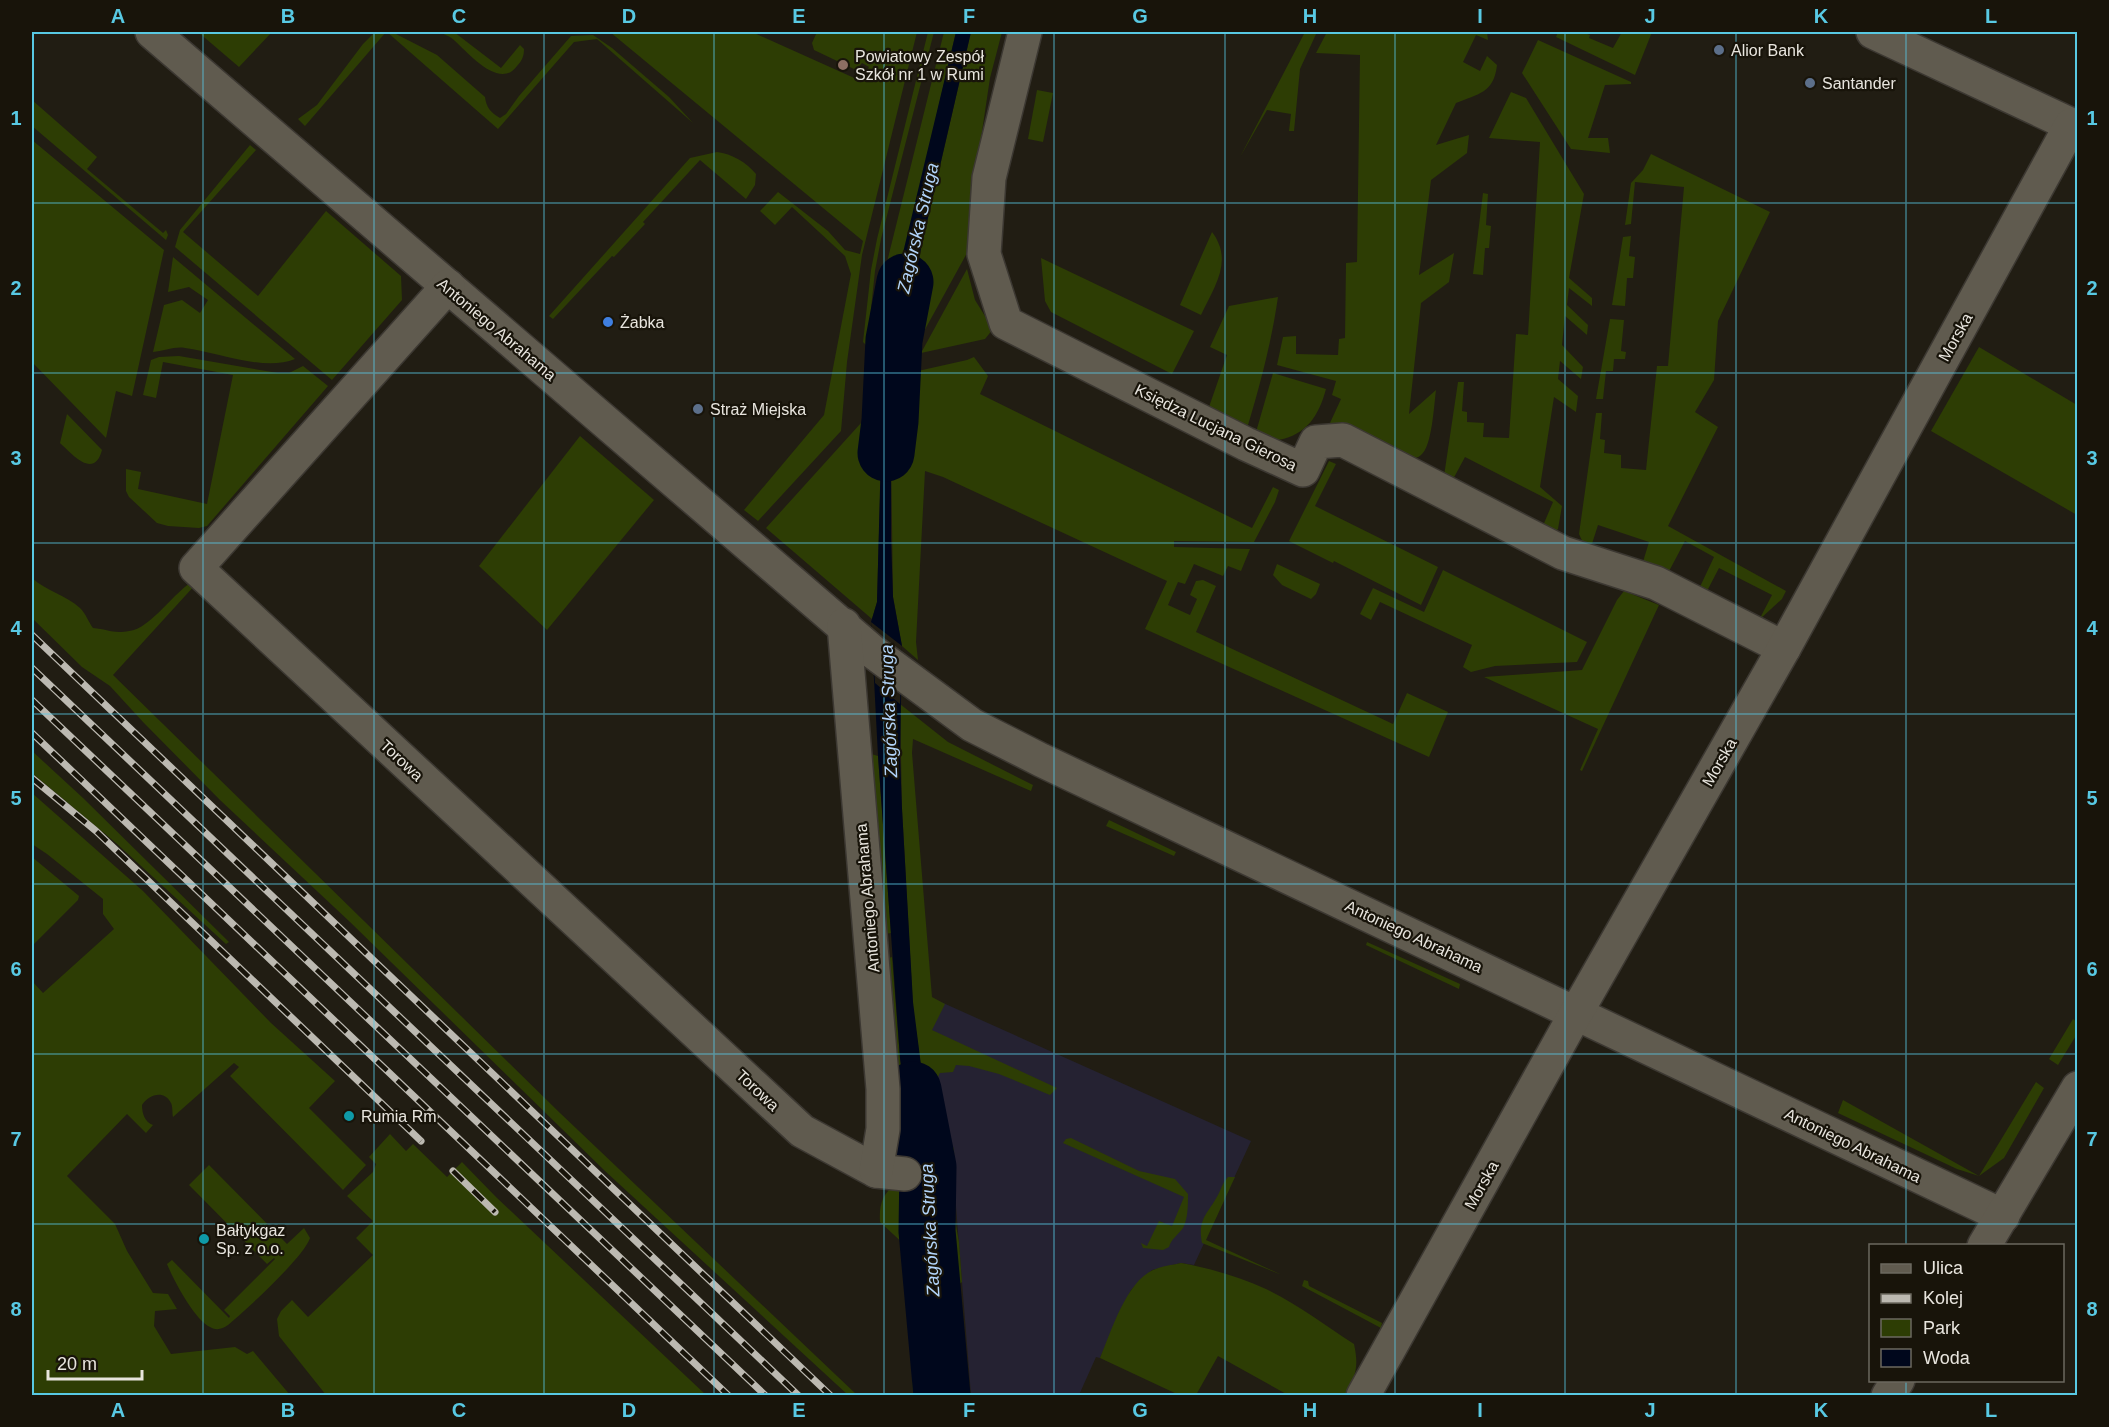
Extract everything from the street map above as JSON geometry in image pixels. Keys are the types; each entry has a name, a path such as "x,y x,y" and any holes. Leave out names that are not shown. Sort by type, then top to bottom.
{"street":[{"name":"Antoniego Abrahama","path":"152,32 873,652 972,725 2003,1216"},
{"name":"Księdza Lucjana Gierosa","path":"1025,32 989,178 984,254 1006,323 1246,444 1303,470 1316,442 1343,440 1563,553 1656,583 1784,648"},
{"path":"1874,32 2074,127"},
{"name":"Morska","path":"1363,1395 1576,1013 1784,648 2074,127"},
{"name":"Torowa","path":"448,286 196,568 802,1131 890,1173"},
{"name":"Antoniego Abrahama","path":"844,625 867,876 883,1089 883,1129 890,1173"},
{"path":"1985,1244 2077,1090"},
{"path":"1888,1395 1897,1382"}],"shaded area":[{"path":"932,998 1251,1141 1194,1265 1181,1263 1152,1270 1131,1290 1100,1358 1096,1357 1079,1395 971,1395 955,1194 925,1033"}],"green space":[{"path":"198,32 272,32 239,67"},
{"path":"375,32 386,32 305,126 298,119 317,105 363,44"},
{"path":"387,32 394,33 437,55 485,97 486,104 500,118 506,114 571,36 593,35 612,48 669,97 693,123 597,39 574,42 498,129"},
{"path":"438,32 454,32 501,68 520,45 524,49 523,56 519,64 510,72 502,74 494,72 476,61 451,38"},
{"path":"610,32 752,32 861,81 869,67 862,63 854,69 814,50 812,43 817,32 917,32 862,255 847,362 841,431 758,521 744,510 824,415 851,274 845,256 792,207 775,225 760,211 778,192 828,231 845,250 860,254 863,241"},
{"path":"928,32 934,32 881,239 867,346 863,342 877,239"},
{"path":"944,32 956,32 889,319 884,359 876,356 873,346 888,258"},
{"path":"971,32 1002,32 990,78 974,185 967,253 911,355 902,359 921,248"},
{"path":"1305,32 1317,32 1300,69 1294,131 1289,131 1291,114 1267,110 1240,157"},
{"path":"1327,32 1487,32 1488,40 1476,35 1463,62 1480,71 1487,56 1497,65 1489,87 1456,103 1436,145 1469,135 1467,153 1431,180 1419,275 1454,253 1449,282 1421,303 1409,414 1436,390 1428,444 1419,457 1402,458 1330,423 1341,399 1332,395 1336,381 1277,365 1283,337 1296,336 1296,354 1338,355 1339,339 1345,338 1346,263 1357,262 1360,55 1316,53"},
{"path":"1558,32 1582,32 1590,35 1589,38 1613,48 1622,32 1652,32 1635,75 1556,37"},
{"path":"1538,40 1631,82 1631,84 1605,85 1588,138 1608,138 1610,153 1571,149 1522,73"},
{"path":"1037,90 1053,93 1043,142 1028,139"},
{"path":"1511,92 1526,98 1584,194 1569,278 1592,298 1592,306 1569,288 1567,305 1588,325 1587,335 1565,316 1562,345 1583,367 1581,379 1560,361 1558,379 1578,396 1576,412 1554,397 1540,487 1562,506 1558,529 1554,533 1542,528 1553,502 1465,457 1451,483 1444,476 1458,382 1464,382 1462,411 1467,412 1467,422 1484,423 1483,437 1509,438 1516,334 1528,335 1540,142 1489,138"},
{"path":"32,100 97,157 87,169 163,233 166,230 168,235 166,240 32,126"},
{"path":"32,140 164,250 132,396 116,391 106,438 32,362"},
{"path":"250,145 256,150 183,232 258,296 326,211 401,276 402,300 332,380 175,247 180,230"},
{"path":"717,152 738,159 756,174 755,185 746,199 700,160 614,257 612,256 553,319 549,316 690,158"},
{"path":"1651,154 1770,212 1718,321 1714,380 1695,412 1718,427 1668,526 1786,591 1782,599 1759,620 1772,595 1719,568 1706,593 1698,591 1714,557 1685,541 1667,575 1642,565 1649,542 1598,525 1591,547 1584,545 1579,534 1596,413 1602,413 1600,439 1605,440 1604,453 1621,455 1621,468 1646,470 1657,366 1668,366 1684,187 1635,182 1631,224 1625,225 1631,183 1643,170"},
{"path":"1483,193 1488,194 1486,225 1491,226 1489,248 1485,248 1483,275 1473,274"},
{"path":"1212,232 1218,243 1222,264 1216,284 1201,315 1180,305"},
{"path":"1631,236 1629,256 1635,257 1633,278 1627,278 1625,306 1612,305 1623,237"},
{"path":"173,257 295,359 283,362 255,362 181,348 153,352 164,305 182,300 200,313 208,300 189,287 168,292"},
{"path":"1041,258 1194,331 1172,374 1051,312 1045,301"},
{"path":"967,269 975,300 993,329 985,339 921,353"},
{"path":"1278,297 1264,367 1245,435 1209,407 1227,355 1210,347 1229,306"},
{"path":"1610,319 1624,320 1621,351 1626,352 1625,359 1614,359 1613,371 1606,371 1603,399 1596,399"},
{"path":"1979,347 2077,405 2077,515 1931,431"},
{"path":"179,356 278,373 289,373 303,366 328,386 207,526 199,528 157,523 129,497 126,491 126,469 141,472 138,489 207,504 233,375 163,362 156,398 143,395 151,360 159,357"},
{"path":"974,357 988,376 980,394 1252,528 1273,487 1279,490 1254,542 1174,541 1174,547 1250,549 1241,571 1228,566 1223,576 1194,564 1185,584 1178,582 1168,605 1190,615 1197,599 1190,595 1196,581 1203,580 1216,586 1196,632 1393,724 1407,693 1448,712 1429,757 1145,629 1167,581 943,477 925,471 916,642 918,660 902,646 893,597 891,452 899,417 900,375"},
{"path":"1273,373 1326,389 1315,415 1297,434 1275,441 1254,439"},
{"path":"883,396 877,602 872,619 766,528"},
{"path":"67,414 102,450 94,463 82,462 60,443"},
{"path":"580,436 654,500 547,630 479,566"},
{"path":"1329,461 1336,464 1315,506 1438,567 1421,605 1289,541"},
{"path":"1277,564 1320,584 1316,594 1311,599 1282,585 1273,575"},
{"path":"1443,570 1587,642 1577,662 1495,666 1471,672 1463,667 1472,645 1380,602 1371,620 1360,614 1373,588 1424,612"},
{"path":"32,578 80,608 93,628 119,632 137,629 146,624 195,580 196,584 113,675 560,1113 857,1395 848,1395 605,1171 350,922 220,800 110,686 82,667 32,618"},
{"path":"1624,591 1659,605 1582,771 1580,770 1598,729 1484,677 1582,670 1617,600"},
{"path":"900,704 948,742 1033,785 1031,791 913,739 912,753 932,997 945,1004 932,1030 1057,1088 1050,1095 999,1074 969,1066 956,1065 953,1072 940,1073 937,1085 938,1111 942,1127 953,1148 953,1162 937,1160 913,1008 902,809"},
{"path":"32,751 229,942 226,944 116,843 32,773"},
{"path":"865,752 878,756 891,933 885,934"},
{"path":"32,793 143,891 271,1023 335,1081 309,1108 366,1165 343,1190 230,1076 239,1067 234,1063 173,1117 172,1105 168,1099 160,1095 148,1098 142,1105 143,1112 146,1120 153,1125 146,1133 127,1114 67,1176 115,1224 127,1251 153,1293 168,1294 177,1309 155,1311 154,1326 171,1354 235,1347 247,1354 253,1351 290,1395 32,1395 32,981 43,993 114,929 103,914 103,899 32,844"},
{"path":"1109,820 1176,852 1174,856 1106,826"},
{"path":"32,857 79,896 78,900 32,946"},
{"path":"1367,942 1460,984 1459,989 1366,945"},
{"path":"892,957 900,1058 907,1113 918,1167 909,1167 895,1156 885,959"},
{"path":"2073,1019 2077,1022 2077,1034 2058,1065 2049,1059"},
{"path":"2036,1082 2044,1088 2004,1158 1979,1176"},
{"path":"1843,1100 1979,1176 1957,1169 1838,1113"},
{"path":"390,1134 406,1151 413,1144 447,1177 462,1162 496,1197 706,1395 326,1395 279,1336 277,1319 281,1311 292,1300 308,1317 373,1255 356,1238 373,1221 347,1196 373,1172 376,1164 369,1157"},
{"path":"1071,1138 1139,1171 1175,1179 1188,1194 1187,1212 1183,1228 1169,1247 1163,1250 1143,1248 1141,1243 1147,1246 1159,1221 1172,1226 1184,1197 1063,1143 1066,1139"},
{"path":"209,1165 287,1244 304,1228 310,1238 297,1258 273,1283 228,1325 217,1329 204,1323 191,1308 167,1264 172,1260 229,1318 230,1316 224,1310 275,1259 267,1264 189,1185"},
{"path":"1228,1177 1235,1177 1206,1240 1282,1275 1202,1243 1203,1221"},
{"path":"896,1184 918,1186 933,1395 913,1395 907,1247 880,1222 882,1200"},
{"path":"938,1195 951,1205 959,1242 962,1282 947,1291 938,1289 934,1230"},
{"path":"1181,1263 1224,1273 1266,1289 1300,1308 1354,1344 1355,1371 1344,1396 1288,1395 1218,1356 1196,1395 1179,1395 1100,1358 1114,1322 1135,1285 1153,1270"},
{"path":"1304,1280 1308,1281 1309,1286 1382,1323 1381,1328 1302,1286"},
{"path":"942,1336 951,1338 960,1348 965,1371 963,1379 949,1391"}],"water":[{"path":"956,32 971,32 921,248 902,359 884,359 895,286"},
{"path":"900,375 899,417 891,452 891,539 893,597 902,646 900,758 902,809 913,1002 924,1089 938,1167 918,1167 907,1113 900,1058 878,756 871,622 877,602 883,376"},
{"path":"918,1182 938,1182 934,1223 935,1250 949,1395 933,1395"}],"pier":[{"path":"871,622 902,646 900,704 875,683"}],"waterway":[{"name":"Zagórska Struga","path":"886,453 894,340 905,282"},
{"name":"Zagórska Struga","path":"913,1090 928,1167 927,1231 942,1396"}],"railway":[{"path":"32,635 831,1396"},
{"path":"32,668 799,1396"},
{"path":"32,700 766,1396"},
{"path":"32,733 729,1396"},
{"path":"32,778 96,831 421,1141"},
{"path":"453,1171 495,1212"}],"place":[{"name":"Alior Bank","path":"1719,50"},
{"name":"Powiatowy Zespół Szkół nr 1 w Rumi","path":"843,65"},
{"name":"Santander","path":"1810,83"},
{"name":"Żabka","path":"608,322"},
{"name":"Straż Miejska","path":"698,409"},
{"name":"Rumia Rm","path":"349,1116"},
{"name":"Bałtykgaz Sp. z o.o.","path":"204,1239"}]}
